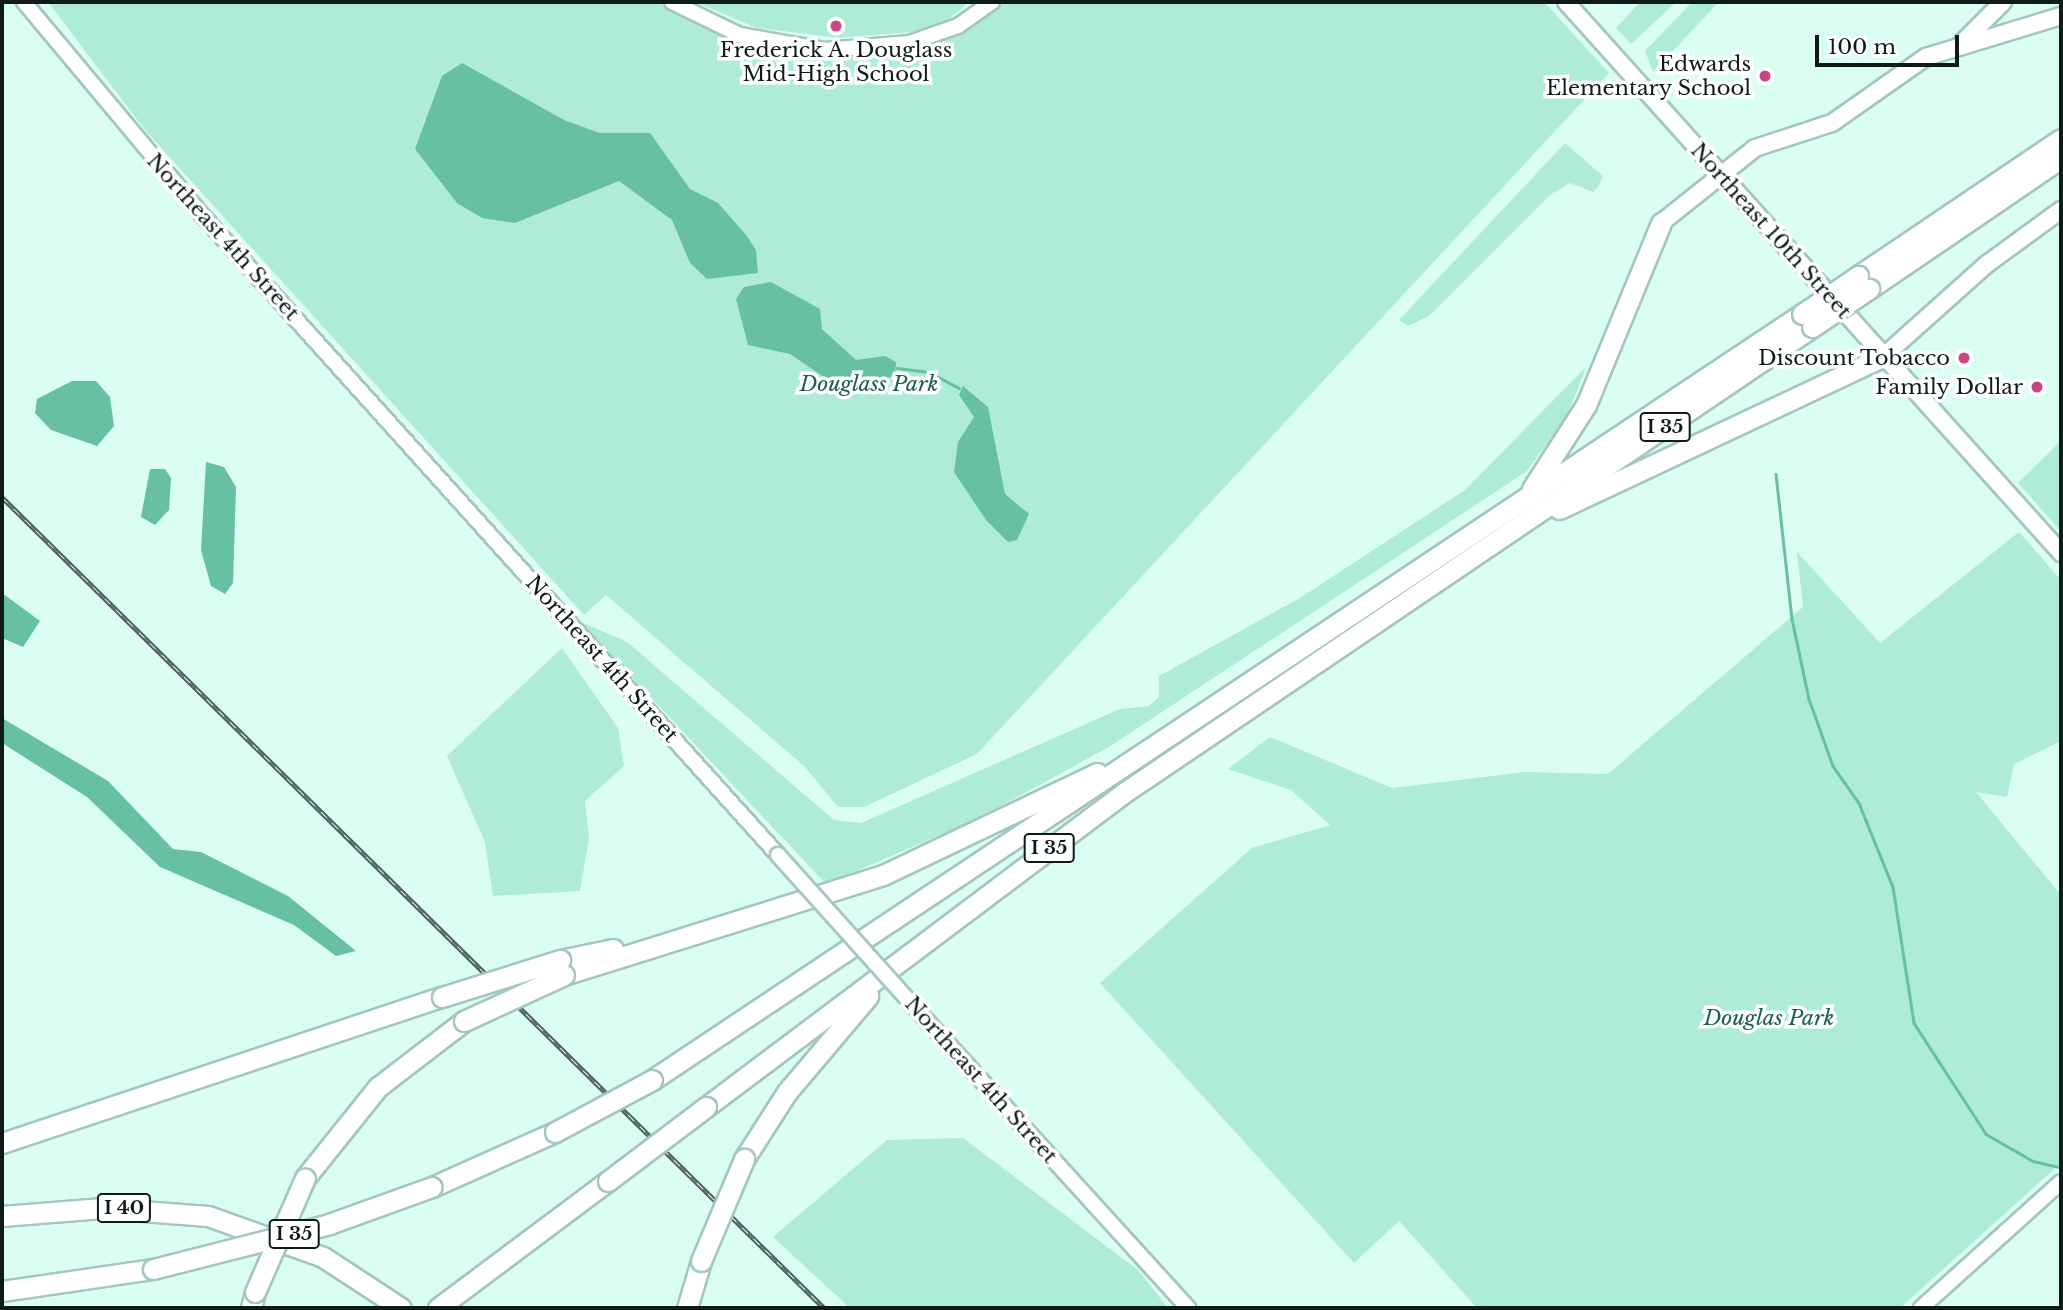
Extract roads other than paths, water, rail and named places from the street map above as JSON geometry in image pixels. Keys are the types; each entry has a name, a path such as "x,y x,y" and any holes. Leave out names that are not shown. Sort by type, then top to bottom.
{"highway":[{"name":"I 35","path":"438,1308 1125,792 1517,527 2061,139"},
{"name":"I 35","path":"1863,282 2061,158"},
{"path":"1526,498 1586,405 1661,223"},
{"name":"I 35","path":"2,1291 153,1269 329,1224 432,1186 555,1132 652,1080 1526,498 1807,321"},
{"path":"1517,527 1884,356"},
{"path":"2,1143 442,997 713,930 883,875 1167,738"},
{"path":"687,1308 701,1261 744,1159 787,1092 896,963"},
{"path":"253,1300 305,1178 378,1087 464,1021 562,968"},
{"name":"I 40","path":"2,1216 103,1208 208,1216 323,1257 401,1308"}],"main road":[{"name":"Northeast 10th Street","path":"1566,2 2061,553"},
{"path":"1962,43 2003,2"},
{"path":"1661,223 1720,173 1771,140 1832,122 1909,66 1962,43 2061,16"},
{"path":"1884,356 1987,264 2061,210"}],"street":[{"name":"Northeast 4th Street","path":"24,2 202,215 1188,1308"},
{"path":"672,2 740,35 825,50 909,43 958,26 992,2"},
{"path":"1921,1308 2061,1182"}],"waterway":[{"path":"897,368 929,372 959,388"},
{"path":"1776,474 1792,619 1809,699 1833,766 1859,803 1893,887 1914,1023 1986,1134 2033,1161 2060,1167"}],"railway":[{"path":"2,497 824,1308"}],"place":[{"name":"Frederick A. Douglass Mid-High School","path":"836,26"},
{"name":"Edwards Elementary School","path":"1765,76"},
{"name":"Discount Tobacco","path":"1964,358"},
{"name":"Family Dollar","path":"2037,387"}],"park label":[{"name":"Douglass Park","path":"869,384"},
{"name":"Douglas Park","path":"1769,1018"}]}
